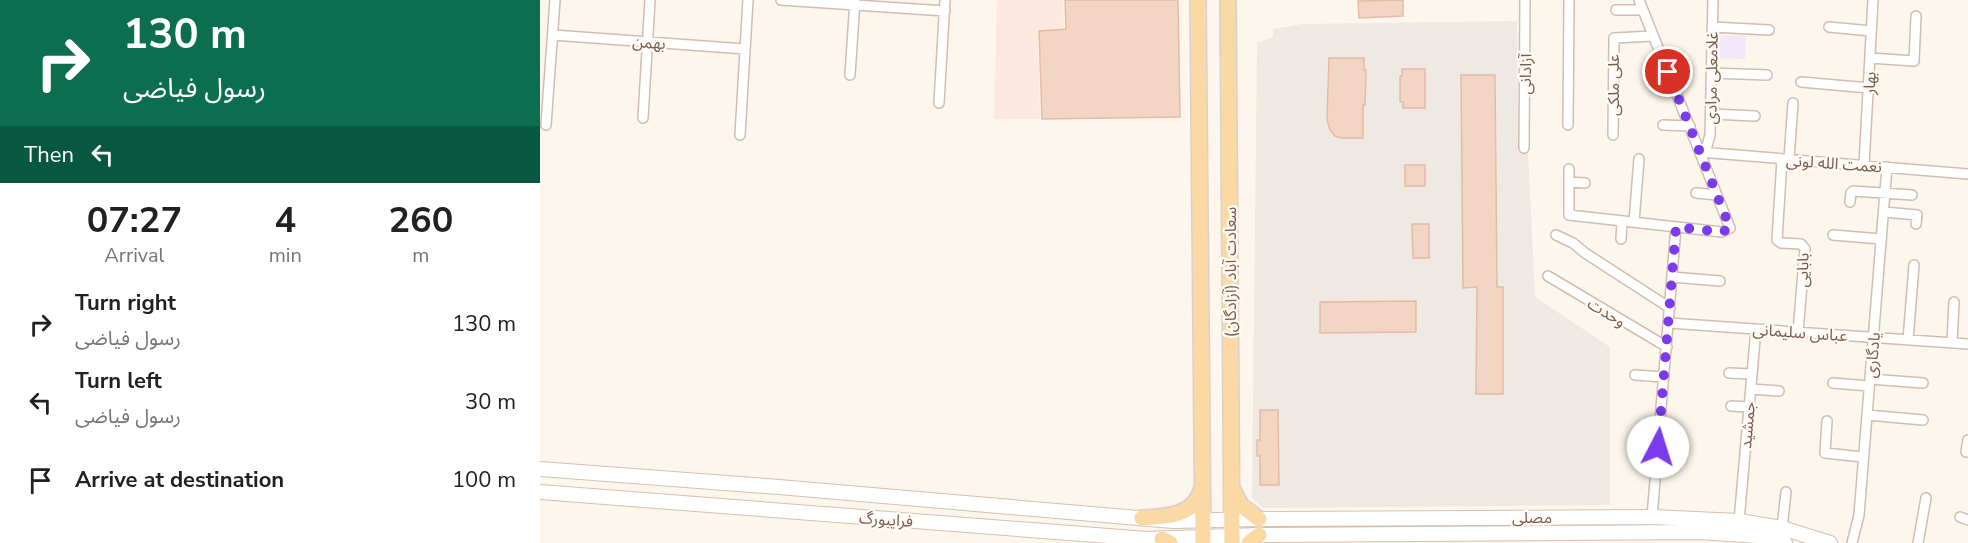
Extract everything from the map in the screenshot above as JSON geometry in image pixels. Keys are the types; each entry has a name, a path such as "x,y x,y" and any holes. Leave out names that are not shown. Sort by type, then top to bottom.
{"main road":[{"name":"سعادت آباد (آزادگان)","path":"1198,0 1203,540"},
{"name":"سعادت آباد (آزادگان)","path":"1230,0 1228,30 1232,539"},
{"name":"فرایبورگ","path":"540,469 1142,519 1232,520"},
{"path":"636,498 642,488 637,477"},
{"path":"671,502 664,491 667,483 675,480"},
{"path":"1142,519 1167,517 1180,513 1194,504 1200,495 1203,482"},
{"path":"1231,484 1241,505 1259,519"},
{"name":"فرایبورگ","path":"540,492 1166,541 1232,539"},
{"name":"مصلی","path":"1232,520 1652,516 1738,521 1782,528 1830,543"},
{"path":"1447,518 1447,534"},
{"name":"مصلی","path":"1232,539 1429,539 1447,534 1514,538 1700,532 1758,536 1785,543"}],"street":[{"path":"546,125 555,0"},
{"path":"643,118 650,0"},
{"path":"740,135 748,0"},
{"path":"781,0 945,11"},
{"path":"939,103 945,0"},
{"name":"آزادانی","path":"1524,148 1526,0"},
{"path":"1568,125 1569,0"},
{"path":"1569,169 1569,215 1722,232 1728,230 1729,224 1639,0"},
{"name":"غلامعلی مرادی","path":"1700,152 1707,146 1710,135 1713,0"},
{"name":"بهار","path":"1864,165 1873,0"},
{"path":"850,75 855,4"},
{"path":"1616,10 1642,10"},
{"path":"1870,58 1914,61 1916,16"},
{"path":"1712,27 1769,30"},
{"path":"1829,27 1871,31"},
{"name":"بهمن","path":"552,35 746,49"},
{"name":"علی ملکی","path":"1613,135 1614,38 1653,36"},
{"path":"1712,73 1767,75"},
{"path":"1801,82 1869,88"},
{"path":"1785,159 1793,103"},
{"path":"1711,114 1755,116"},
{"path":"1663,126 1690,126"},
{"name":"نعمت الله لونی","path":"1700,152 1968,174"},
{"path":"1634,222 1639,159"},
{"name":"بابایی","path":"1785,159 1777,240 1781,243 1801,244 1805,249 1798,332"},
{"name":"یادگاری","path":"1852,543 1859,515 1887,167"},
{"path":"1569,182 1585,183"},
{"path":"1850,202 1853,191 1912,195"},
{"path":"1696,193 1717,195"},
{"path":"1884,212 1917,215 1916,224"},
{"path":"1621,239 1622,221"},
{"path":"1652,516 1676,227"},
{"path":"1556,235 1573,243 1670,308"},
{"path":"1833,235 1881,239"},
{"path":"1908,340 1914,265"},
{"name":"وحدت","path":"1548,276 1667,347"},
{"path":"1672,277 1720,281"},
{"path":"1952,343 1954,302"},
{"name":"عباس سلیمانی","path":"1669,323 1968,344"},
{"name":"جمشید","path":"1738,521 1756,329"},
{"path":"1729,373 1752,374"},
{"path":"1635,375 1664,377"},
{"path":"1833,383 1923,383"},
{"path":"1751,389 1779,391"},
{"path":"1731,406 1749,407"},
{"path":"1867,415 1923,420"},
{"path":"1827,422 1825,453 1863,457"},
{"path":"1968,440 1966,452 1968,453"},
{"path":"1782,528 1786,492"},
{"path":"1918,543 1926,498"}],"shaded area":[{"path":"997,0 1063,0 1064,27 1038,30 1040,119 994,119"},
{"path":"1517,21 1518,152 1528,152 1535,297 1610,347 1610,505 1263,508 1252,498 1257,43 1273,37 1273,29 1302,24"},
{"path":"1718,35 1746,36 1745,59 1717,58"}],"building":[{"path":"1065,0 1178,0 1180,117 1042,119 1039,31 1066,29"},
{"path":"1403,0 1403,16 1359,18 1358,1"},
{"path":"1329,58 1364,58 1364,70 1366,70 1363,138 1342,138 1335,136 1330,130 1327,120"},
{"path":"1402,69 1425,69 1425,108 1403,108 1403,102 1400,102"},
{"path":"1461,75 1495,75 1497,287 1503,287 1503,394 1476,394 1477,287 1463,288"},
{"path":"1405,165 1425,165 1425,186 1405,186"},
{"path":"1412,224 1429,224 1429,258 1413,258"},
{"path":"1416,301 1416,332 1320,333 1320,302"},
{"path":"1260,410 1278,410 1279,485 1260,485 1260,456 1257,456 1257,440 1260,440"}],"route":[{"path":"1658,447 1676,227 1722,232 1730,228 1668,72"}]}
